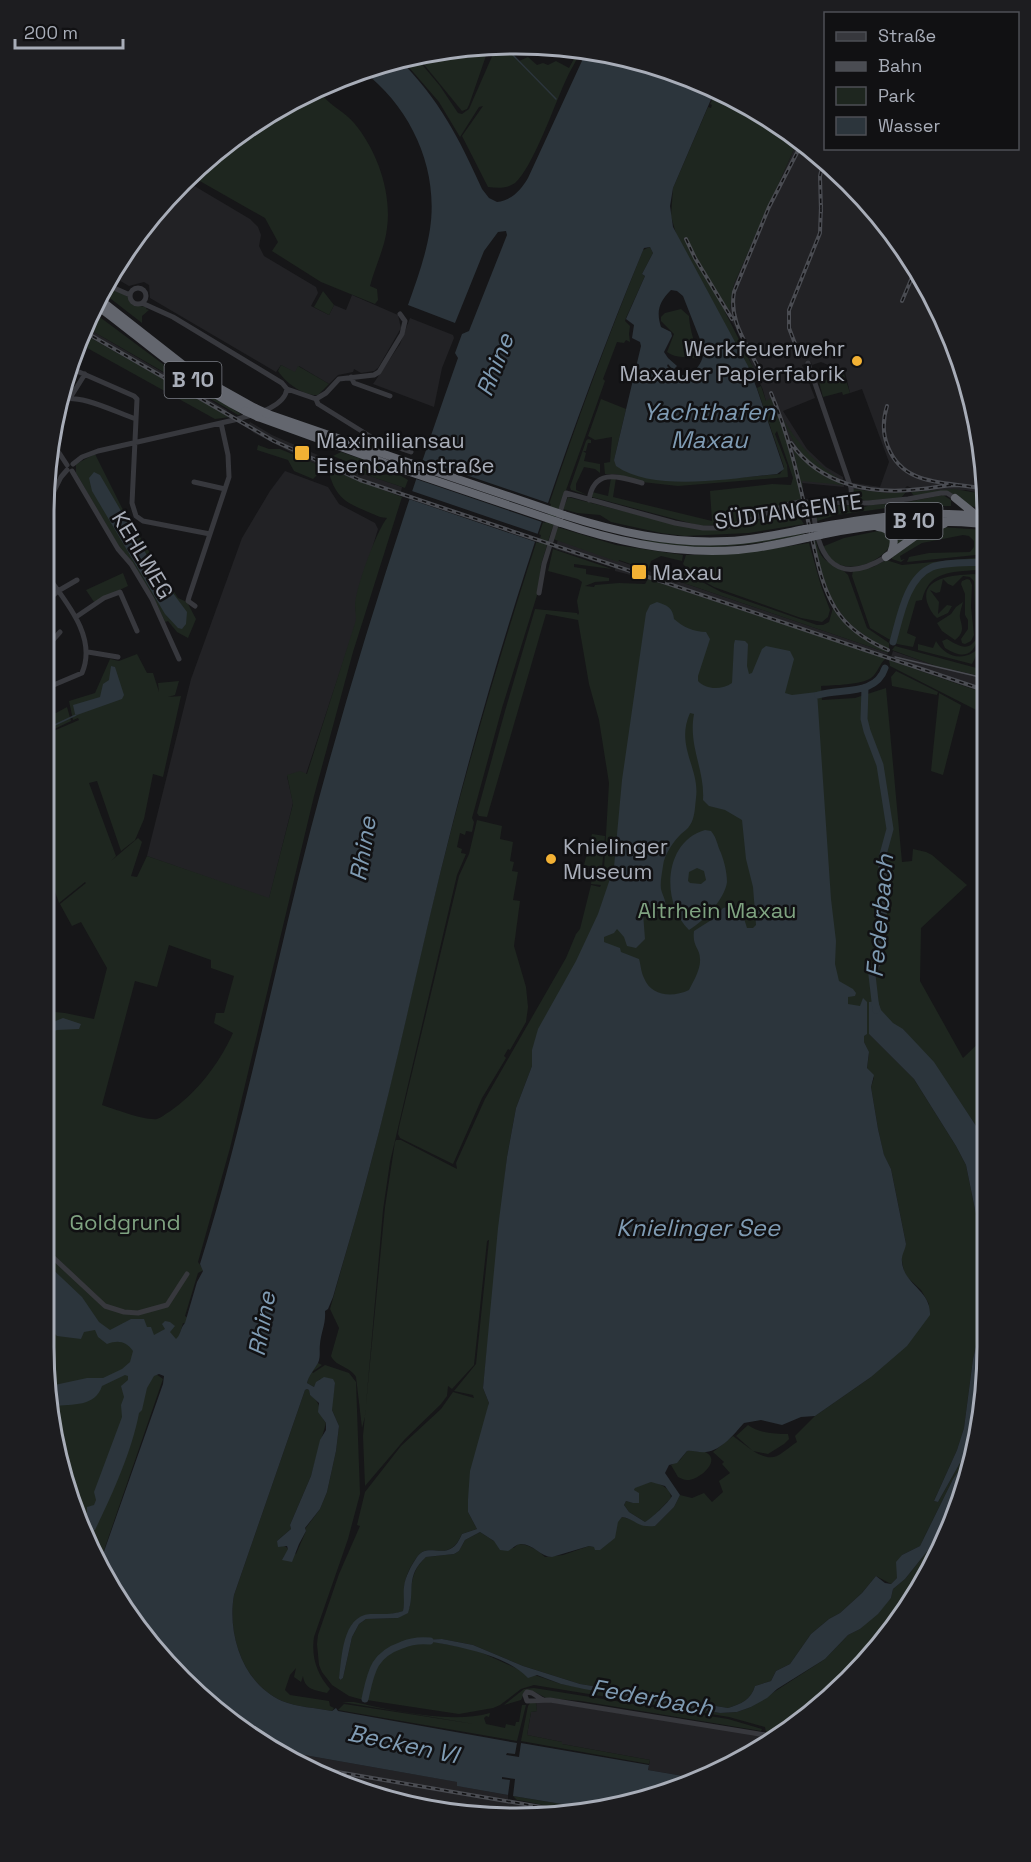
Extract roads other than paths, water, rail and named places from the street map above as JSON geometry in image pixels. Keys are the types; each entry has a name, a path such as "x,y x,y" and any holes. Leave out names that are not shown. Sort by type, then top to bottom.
{"highway":[{"name":"B 10","path":"106,304 196,375 255,408 317,435"},
{"name":"B 10","path":"102,310 188,377 246,411 258,417 317,435"},
{"name":"SÜDTANGENTE","path":"317,435 626,542 691,550 736,550 819,531 918,521 977,523"},
{"path":"946,514 954,507 955,498"},
{"path":"955,498 966,509 977,514"},
{"name":"SÜDTANGENTE","path":"819,531 885,516 946,514 977,516"},
{"path":"889,555 929,528 960,522"},
{"path":"868,526 885,528 891,533 894,541 889,555"}],"street":[{"path":"115,286 131,293"},
{"path":"131,293 137,289 142,290 143,301"},
{"path":"131,293 133,302 147,301 282,383 287,389 316,399 318,404 376,440 411,452"},
{"path":"316,399 326,393 339,379 374,375 383,366 403,332 405,321 400,314"},
{"path":"808,363 850,488 852,503"},
{"path":"77,371 136,397 132,503 136,516 143,521 210,534"},
{"path":"85,374 70,398 136,419"},
{"path":"351,376 354,383 390,396"},
{"path":"55,489 61,477 82,457 98,451 221,423 276,404 284,398 287,389"},
{"path":"195,606 188,601 189,597 229,477 228,455 221,423"},
{"name":"KEHLWEG","path":"59,451 118,549 131,564 152,599 179,660"},
{"path":"589,500 593,487 607,476 617,476 642,483"},
{"path":"194,482 225,489"},
{"path":"539,593 544,564 566,493 675,523 703,528 728,527 794,503 852,503 908,499 944,493 955,498"},
{"path":"813,502 813,520 820,547 830,561 840,567 855,569 872,565 889,555"},
{"path":"54,594 77,580"},
{"path":"54,585 76,617 88,652 82,673 54,685"},
{"path":"76,617 104,598 120,592 137,631"},
{"path":"54,639 60,632"},
{"path":"88,652 118,657"},
{"path":"54,1258 105,1306 124,1312 138,1312 167,1305 187,1274"},
{"path":"543,1700 764,1735"}],"water":[{"path":"583,59 664,78 712,98 673,188 670,206 673,227 748,366 784,469 777,474 694,482 651,479 632,474 616,466 614,460 641,346 640,342 632,338 634,325 626,319 645,276 642,274 653,253 650,247 644,248 563,460 493,676 453,822 365,1186 333,1297 325,1311 319,1360 307,1383 314,1387 316,1382 324,1377 333,1379 335,1383 332,1410 339,1426 327,1492 320,1509 305,1528 306,1531 292,1562 282,1560 288,1549 287,1546 278,1547 277,1541 291,1529 290,1525 311,1476 320,1440 326,1430 326,1423 318,1412 319,1403 307,1389 234,1595 232,1610 236,1641 248,1670 257,1683 282,1701 332,1711 336,1708 338,1711 517,1743 515,1754 507,1753 506,1755 519,1757 521,1743 649,1765 648,1770 684,1776 635,1792 567,1805 513,1796 515,1779 502,1777 502,1779 510,1780 508,1795 457,1786 457,1782 300,1754 235,1713 189,1673 149,1627 103,1553 164,1376 159,1374 154,1376 147,1388 132,1442 115,1488 93,1531 85,1514 87,1507 94,1505 96,1500 94,1492 122,1417 121,1405 124,1397 121,1386 128,1380 128,1376 125,1375 102,1386 99,1393 89,1401 75,1404 58,1406 56,1385 87,1378 103,1378 122,1369 130,1362 133,1351 122,1342 107,1344 98,1337 95,1330 84,1332 81,1339 57,1336 54,1333 54,1270 82,1297 99,1322 110,1330 131,1319 144,1319 154,1335 165,1329 162,1324 165,1321 175,1326 170,1332 176,1339 185,1323 197,1282 203,1271 200,1264 231,1156 297,882 361,650 458,358 455,353 462,334 469,331 507,235 506,231 498,232 484,251 455,323 408,305 421,267 430,229 432,206 430,184 418,141 408,121 395,103 370,77 407,67 447,120 482,189 489,198 497,202 512,197 528,178","holes":["671,290 683,296 703,347 701,362 690,375 681,375 678,370 675,374 667,366 668,364 673,370 677,366 664,352 672,336 671,332 661,327 659,316 660,307"]},
{"path":"94,472 100,475 155,569 187,612 186,624 182,629 178,628 165,614 92,491 89,478"},
{"name":"Knielinger See","path":"657,602 664,604 671,610 674,619 681,624 693,630 706,632 710,639 698,676 701,684 719,688 732,683 735,640 745,641 748,644 749,674 752,673 762,649 766,646 790,651 794,659 785,693 792,695 817,692 836,941 835,964 839,981 856,993 855,996 848,997 848,1004 860,1006 863,998 867,1002 867,1034 864,1036 864,1042 869,1052 867,1068 874,1075 871,1087 878,1129 884,1155 891,1169 906,1244 902,1262 907,1276 926,1299 930,1315 907,1346 871,1377 815,1416 801,1417 782,1425 761,1420 744,1423 727,1441 712,1451 687,1451 677,1463 669,1465 665,1473 680,1495 674,1507 655,1526 640,1525 622,1517 618,1522 615,1538 600,1550 589,1546 552,1557 521,1544 508,1551 500,1550 494,1541 480,1532 465,1540 459,1551 454,1554 426,1557 415,1571 408,1613 398,1618 366,1619 359,1624 352,1637 343,1678 340,1680 345,1639 354,1622 370,1614 391,1614 403,1611 405,1583 417,1557 427,1550 451,1549 462,1534 477,1529 468,1512 470,1471 489,1403 483,1388 498,1228 516,1108 532,1066 532,1050 538,1029 576,961 598,914 614,867 622,780 646,613 650,605","holes":["690,713 694,714 693,737 702,778 703,800 709,806 725,810 742,820 746,859 753,887 756,925 753,928 747,928 741,909 732,906 723,908 716,917 694,931 694,941 700,955 700,963 689,990 676,994 663,994 647,984 639,959 604,942 604,937 614,933 617,929 624,937 627,946 636,948 645,939 643,913 652,912 654,908 662,910 665,905 661,886 664,862 672,845 690,825 695,808 695,777 685,736","651,1482 665,1486 672,1496 645,1522 629,1512 624,1505 626,1501 639,1503 639,1493 634,1490 635,1488"]},
{"path":"111,666 115,667 124,695 122,699 75,714 73,705 100,697 103,684 109,680"},
{"path":"705,830 711,831 723,860 727,882 722,896 713,909 701,922 689,930 674,905 671,874 674,860 681,847 691,837","holes":["697,868 704,871 706,880 701,884 688,881 689,872"]},
{"path":"878,1001 881,1010 893,1023 903,1029 934,1062 977,1127 977,1219 966,1165 914,1079 869,1034 869,1002"},
{"path":"63,1018 81,1024 79,1029 54,1031 54,1022"},
{"path":"977,1342 973,1407 963,1457 938,1502 934,1501 957,1450 964,1428"},
{"path":"961,1468 953,1495 931,1546 905,1579 893,1589 891,1598 878,1614 860,1629 848,1635 825,1659 777,1689 767,1698 737,1712 720,1713 584,1689 537,1675 528,1678 493,1657 420,1640 442,1639 473,1645 523,1666 580,1684 728,1708 748,1698 755,1686 771,1681 776,1671 790,1664 811,1634 840,1613 862,1593 876,1576 885,1583 891,1584 897,1578 896,1562 902,1555 920,1546"}],"waterway":[{"path":"512,54 556,99"},
{"name":"Federbach","path":"893,642 905,600 923,572 943,564 977,562"},
{"path":"818,695 866,687 874,683 885,668"},
{"name":"Federbach","path":"865,688 864,719 880,765 890,829 881,862 887,893 878,942 877,964 872,975 876,1010"},
{"path":"54,725 76,715"},
{"name":"Federbach","path":"365,1699 372,1673 379,1659 392,1649 409,1643 430,1641"}],"tram line":[{"path":"895,657 977,676"},
{"path":"967,684 977,688"}],"railway":[{"path":"757,365 736,321 734,292 769,207 798,151"},
{"path":"821,170 821,212"},
{"path":"799,354 789,328 789,310 820,233 821,205"},
{"path":"686,239 732,319"},
{"path":"902,301 911,279"},
{"path":"91,335 274,441 360,480 977,688"},
{"path":"771,393 789,445 820,572 830,599 852,628 888,650"},
{"path":"887,406 884,426 886,442 895,460 905,470 929,480 976,488"},
{"path":"791,443 803,458 817,469 849,484 903,491 958,485"},
{"path":"336,1772 542,1807"}],"place":[{"name":"Werkfeuerwehr Maxauer Papierfabrik","path":"857,361"},
{"name":"Maximiliansau Eisenbahnstraße","path":"302,453"},
{"name":"Maxau","path":"639,572"},
{"name":"Knielinger Museum","path":"551,859"}],"water label":[{"name":"Rhine","path":"495,365"},
{"name":"Yachthafen Maxau","path":"709,426"},
{"name":"Rhine","path":"363,849"},
{"name":"Rhine","path":"262,1324"},
{"name":"Becken VI","path":"403,1744"}],"park label":[{"name":"Altrhein Maxau","path":"717,910"},
{"name":"Goldgrund","path":"125,1222"}]}
